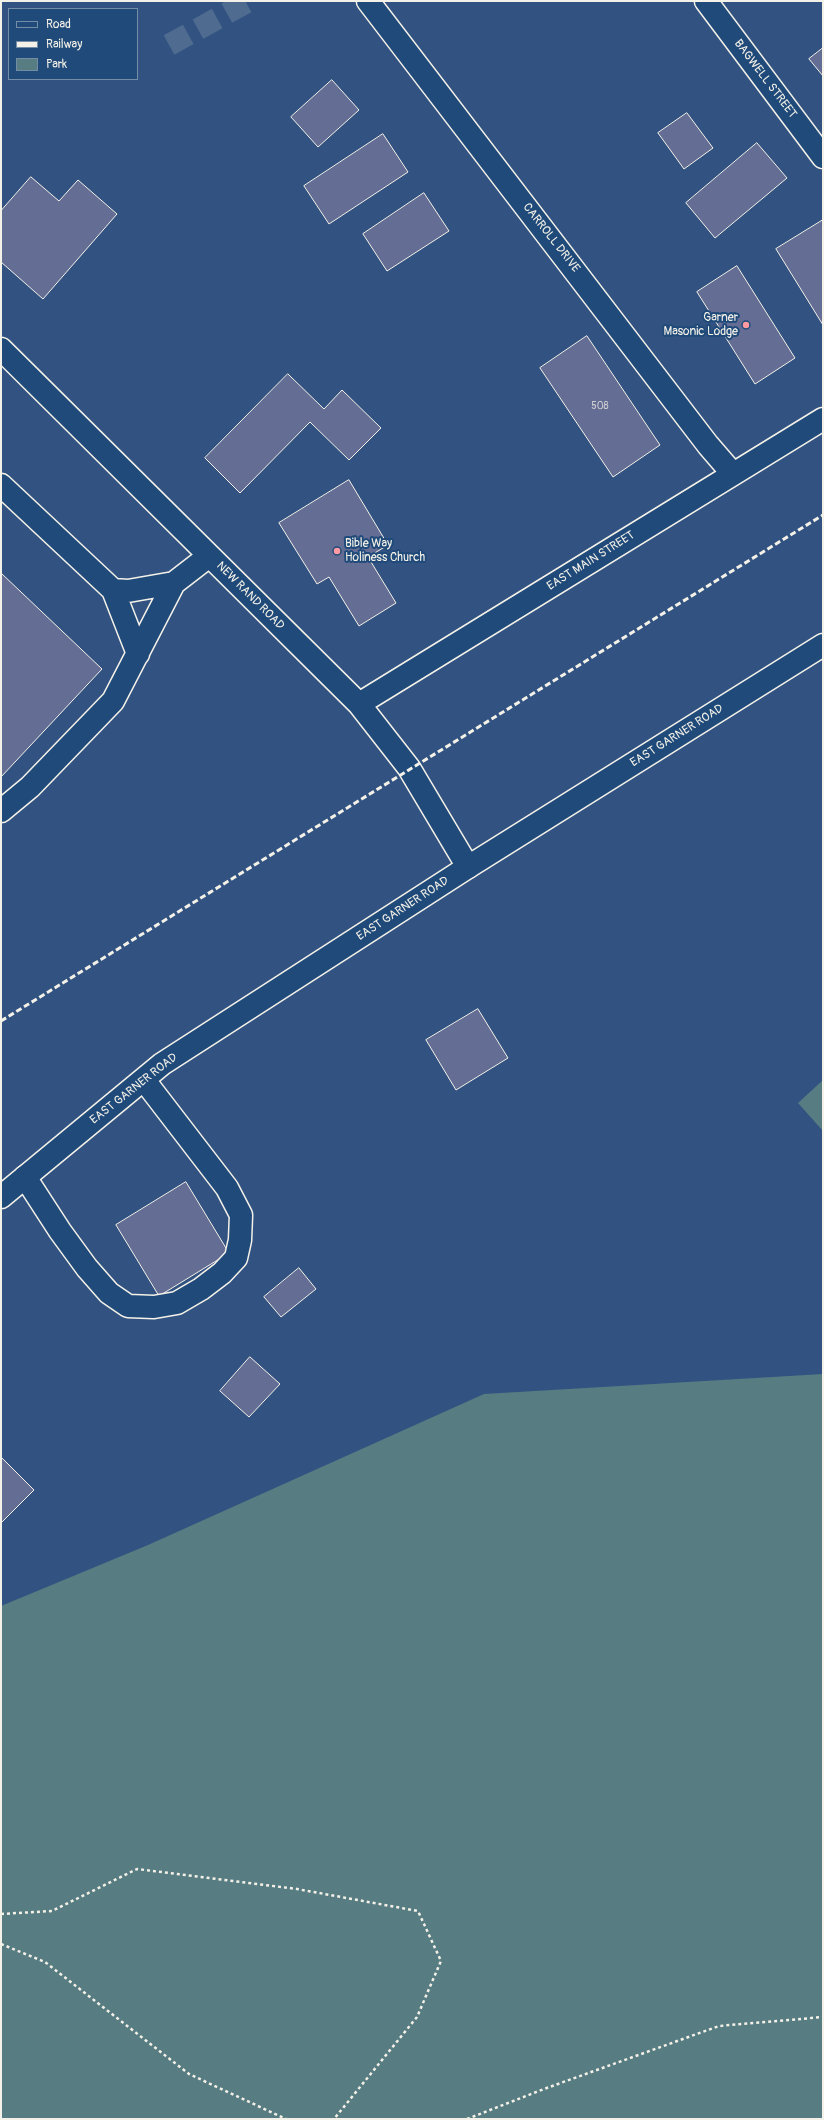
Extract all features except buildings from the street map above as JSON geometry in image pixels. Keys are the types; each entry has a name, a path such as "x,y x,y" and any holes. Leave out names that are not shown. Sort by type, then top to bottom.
{"street":[{"name":"CARROLL DRIVE","path":"368,1 708,445 733,474"},
{"name":"BAGWELL STREET","path":"706,1 823,157"},
{"name":"NEW RAND ROAD","path":"1,349 359,704 410,768 468,867"},
{"name":"EAST MAIN STREET","path":"359,704 823,419"},
{"path":"1,485 113,590 138,654"},
{"path":"1,811 30,787 113,701 174,583 209,556"},
{"path":"113,590 128,591 174,583"},
{"name":"EAST GARNER ROAD","path":"1,1197 162,1064 468,867 823,645"},
{"path":"25,1177 60,1231 88,1268 109,1293 128,1306 154,1307 177,1303 201,1289 222,1273 236,1258 240,1240 241,1215 227,1188 144,1080"}],"path":[{"path":"1,1914 52,1911 137,1869 297,1889 418,1911 442,1961 417,2017 334,2119"},
{"path":"1,1944 45,1962 189,2074 286,2119"},
{"path":"467,2119 544,2089 719,2026 823,2018"}],"green space":[{"path":"823,1080 823,1131 798,1103"},
{"path":"823,1374 823,2119 1,2119 1,1606 148,1545 484,1394"}],"tunnel":[{"path":"169,45 249,1"}],"railway":[{"path":"1,1021 823,515"}],"place":[{"name":"Garner Masonic Lodge","path":"746,325"},
{"name":"Bible Way Holiness Church","path":"337,551"}]}
